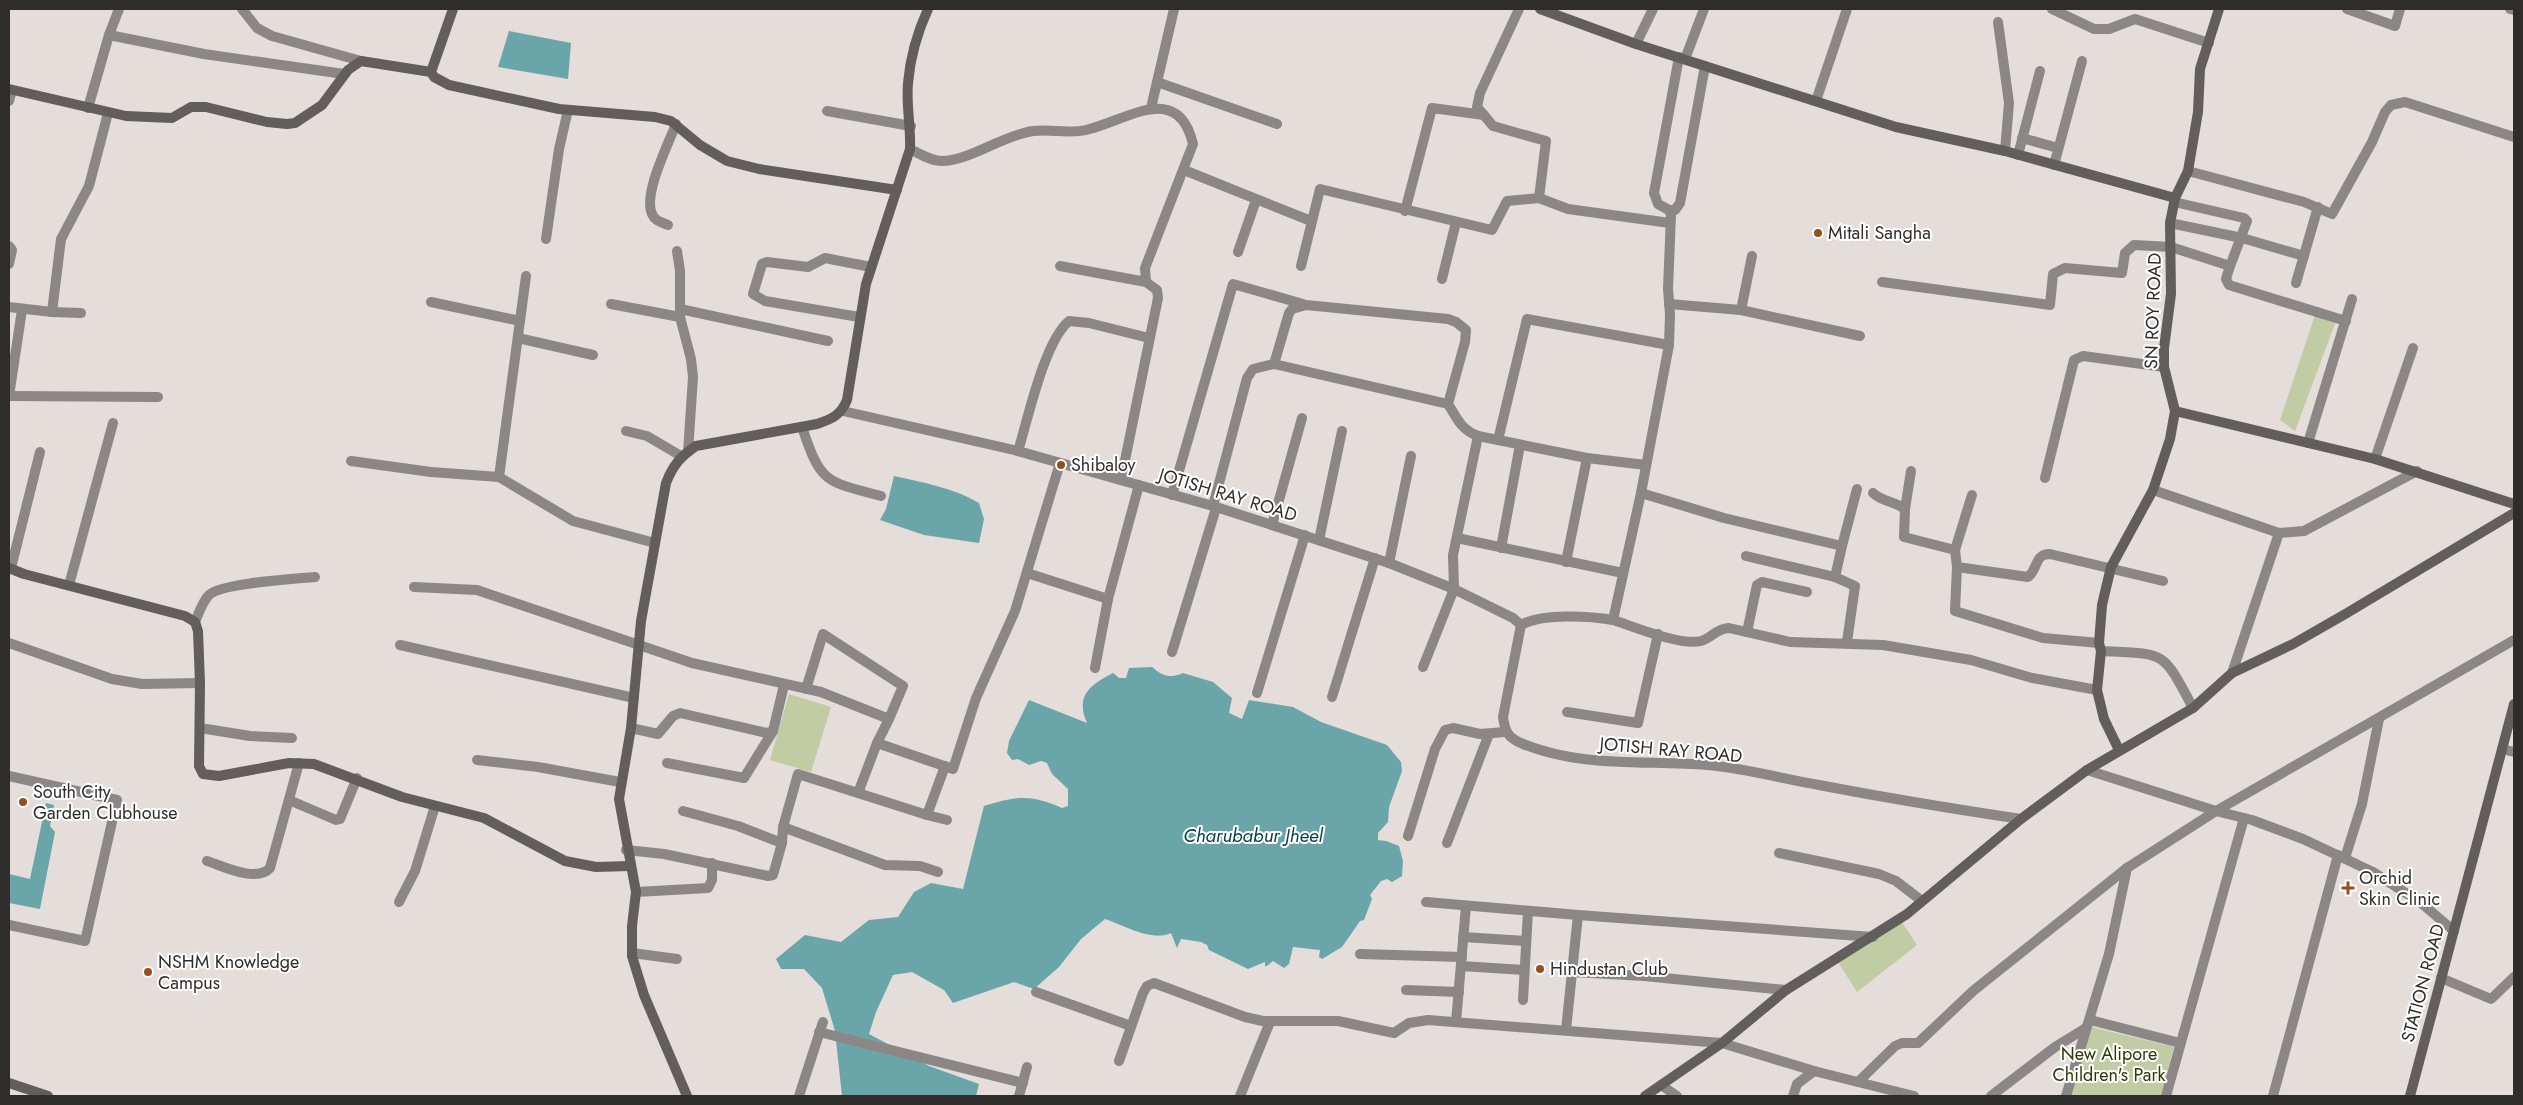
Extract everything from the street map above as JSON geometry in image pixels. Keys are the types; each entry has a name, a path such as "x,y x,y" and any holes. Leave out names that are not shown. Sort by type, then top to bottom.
{"street":[{"path":"88,108 109,35 119,9"},
{"path":"242,9 257,28 272,36 361,61 431,72 434,77 449,85 568,110 655,117 676,124 700,145 727,161 759,169 897,190"},
{"path":"431,72 453,9"},
{"path":"686,1096 644,995 632,953 636,892 626,850 619,799 620,782 631,728 638,646 666,483 672,469 685,454 696,446 802,427 831,419 843,411 847,400 859,317 871,267 910,149 911,126 908,84 921,24 928,9"},
{"path":"1151,108 1174,9"},
{"path":"1519,9 1477,102 1477,107 1494,126 1546,141 1539,198"},
{"path":"1540,9 1636,44 1896,127 2005,151 2174,200 2244,218 2247,221 2246,226 2226,279 2230,284 2346,321"},
{"path":"1636,44 1653,9"},
{"path":"1704,9 1682,58 1654,193 1658,204 1669,210 1675,210 1680,203 1705,66"},
{"path":"1816,101 1847,9"},
{"path":"2052,9 2101,30 2135,14 2209,43"},
{"name":"SN ROY ROAD","path":"2119,750 2104,719 2097,690 2102,605 2111,567 2153,490 2170,438 2175,411 2164,366 2171,294 2170,222 2174,200 2188,171 2198,112 2200,69 2219,9"},
{"path":"2346,9 2395,26 2400,9"},
{"path":"2510,9 2514,10"},
{"path":"1998,22 2009,103 2005,151"},
{"path":"109,35 204,54 344,74"},
{"path":"9,102 10,89 108,113 172,118 191,106 206,107 267,122 295,123 322,105 344,74 361,61"},
{"path":"2054,165 2082,61"},
{"path":"2018,155 2040,71"},
{"path":"1157,82 1277,124"},
{"path":"2188,171 2318,207 2332,214 2390,105 2405,102 2514,137"},
{"path":"910,149 932,159 952,160 1020,134 1033,131 1076,132 1088,130 1136,111 1151,108 1174,112 1184,119 1194,144 1145,268 1146,282"},
{"path":"1405,211 1432,108 1484,115"},
{"path":"546,239 556,168 568,110"},
{"path":"826,111 911,126"},
{"path":"52,312 61,239 89,186 108,113"},
{"path":"668,224 658,221 653,216 650,197 676,124"},
{"path":"2022,138 2058,148"},
{"path":"1184,170 1310,220"},
{"path":"1301,266 1310,220 1320,189 1405,211 1492,230 1507,201 1539,198 1568,209 1670,223"},
{"path":"1238,252 1256,200"},
{"path":"2296,283 2318,207"},
{"path":"1613,620 1641,493 1669,345 1669,210"},
{"path":"1442,279 1456,222"},
{"path":"2170,222 2242,238 2304,256"},
{"path":"1882,282 2050,305 2054,274 2065,268 2122,273 2126,253 2134,245 2171,247 2222,264 2229,269"},
{"path":"9,246 12,250 9,264"},
{"path":"677,251 680,271 680,313 691,359 693,377 685,454"},
{"path":"1741,310 1752,256"},
{"path":"859,317 765,301 753,294 754,287 762,264 766,262 808,268 826,258 871,267"},
{"path":"1060,266 1146,282 1157,290 1158,298 1121,480"},
{"path":"499,477 526,276"},
{"path":"1172,495 1233,284 1306,305 1448,319 1462,326 1466,330 1465,342 1448,404"},
{"path":"2308,443 2352,300"},
{"path":"431,302 520,321"},
{"path":"611,304 680,313 828,341"},
{"path":"1669,304 1741,310 1860,336"},
{"path":"1274,364 1289,313 1297,306 1306,305"},
{"path":"9,307 22,310 81,313"},
{"path":"22,310 9,396 158,397"},
{"path":"1498,440 1527,319 1669,345"},
{"path":"1018,451 1050,349 1069,321 1090,323 1150,338"},
{"path":"518,338 593,355"},
{"path":"2375,459 2413,348"},
{"path":"2045,478 2074,360 2083,356 2164,366"},
{"path":"1172,652 1214,507 1247,378 1253,369 1274,364 1448,404 1462,427 1468,433 1587,458 1646,465"},
{"name":"JOTISH RAY ROAD","path":"843,411 1018,451 1305,535 1389,563 1454,589 1513,618 1521,625"},
{"path":"2175,411 2375,459 2417,471 2514,504"},
{"path":"1272,525 1302,418"},
{"path":"69,585 113,423"},
{"path":"802,427 811,453 822,474 842,486 881,496"},
{"path":"626,431 647,436 685,454"},
{"path":"1319,540 1342,431"},
{"path":"1423,667 1454,589 1452,567 1478,436"},
{"path":"1501,548 1520,445"},
{"path":"40,452 10,568 185,616 195,622 198,631 200,683 199,766 203,774 225,776 272,765 314,764 357,778 387,792 492,822 565,861 596,866 630,866"},
{"path":"1389,563 1411,456"},
{"path":"1566,562 1587,458"},
{"path":"351,461 431,472 499,477 573,522 655,543"},
{"path":"877,743 953,769 976,698 1015,611 1060,463"},
{"path":"2153,490 2278,533 2304,530 2417,471"},
{"path":"1911,472 1905,509 1904,537 1955,550"},
{"path":"1094,668 1108,600 1139,486"},
{"path":"1835,577 1857,489"},
{"path":"1641,493 1724,518 1842,546"},
{"path":"1872,493 1878,498 1899,504 1905,509"},
{"path":"1972,495 1955,550 1957,567 1955,611 2042,638 2150,653 2163,658 2172,669 2193,708"},
{"path":"1645,1096 1722,1043 1786,990 1873,936 1922,901 2021,819 2086,770 2193,708 2232,673 2316,631 2514,513"},
{"path":"2232,673 2278,533"},
{"path":"1257,693 1305,535"},
{"path":"1457,538 1623,573"},
{"path":"1957,567 2028,577 2035,572 2039,558 2044,554 2050,554 2111,567 2163,581"},
{"path":"1746,556 1835,577 1855,586 1847,642"},
{"path":"1332,697 1375,558"},
{"path":"1026,573 1108,600"},
{"path":"195,622 202,606 210,594 216,590 315,577"},
{"path":"1746,632 1758,585 1762,582 1807,592"},
{"path":"414,587 477,590 692,663 821,692 889,719"},
{"path":"1408,836 1435,748 1445,730 1453,728 1489,734 1505,732 1503,717 1521,625 1527,622 1552,618 1589,617 1613,620 1658,634 1694,642 1703,640 1720,629 1729,628 1790,642 1847,642 1883,645 1971,660 2032,678 2097,690"},
{"path":"806,689 823,634 903,686 877,743 858,792"},
{"path":"1567,712 1638,723 1658,634"},
{"path":"1858,1082 1895,1046 1902,1043 1918,1043 1973,991 2127,868 2216,811 2514,640"},
{"path":"9,644 112,679 142,684 200,683"},
{"path":"400,645 634,698"},
{"path":"667,763 744,778 773,731 784,685"},
{"name":"STATION ROAD","path":"2410,1096 2514,704"},
{"path":"631,728 658,734 672,716 680,713 767,733 773,731"},
{"path":"2273,1096 2342,856 2362,804 2379,719"},
{"path":"200,728 250,736 292,738"},
{"name":"JOTISH RAY ROAD","path":"1505,732 1512,739 1525,745 1578,757 1622,763 1708,765 1915,803 2021,819"},
{"path":"1446,843 1489,734"},
{"path":"2502,749 2514,752"},
{"path":"477,760 538,767 620,782"},
{"path":"206,862 258,875 265,873 270,868 299,763"},
{"path":"927,814 945,766"},
{"path":"2086,770 2244,818 2303,839 2342,856 2373,872 2420,902 2454,931"},
{"path":"626,850 664,854 768,876 773,875 782,843 783,827 798,774 947,820"},
{"path":"9,776 117,800 85,941 9,925"},
{"path":"289,800 336,820 340,819 357,778"},
{"path":"399,902 415,871 435,806"},
{"path":"683,811 738,826 782,843"},
{"path":"2166,1096 2244,818"},
{"path":"783,827 885,866 920,866 938,872"},
{"path":"1779,853 1879,874 1896,881 1922,901"},
{"path":"636,892 708,888 712,880 712,863"},
{"path":"2066,1096 2109,954 2127,868"},
{"path":"1426,902 1578,916 1873,936"},
{"path":"1456,1022 1466,906"},
{"path":"1522,1000 1528,911"},
{"path":"1566,1030 1578,916"},
{"path":"1463,937 1526,942"},
{"path":"632,953 677,959"},
{"path":"1360,954 1461,962 1524,970"},
{"path":"1573,972 1644,976 1786,990"},
{"path":"2441,978 2491,999 2514,977"},
{"path":"1119,1061 1147,986 1154,983 1245,1017 1270,1022 1338,1021 1394,1034 1415,1021 1456,1022 1722,1043 1814,1071 1899,1094 1914,1096"},
{"path":"1406,990 1459,992"},
{"path":"1036,992 1131,1026"},
{"path":"799,1096 823,1022"},
{"path":"1240,1096 1270,1022"},
{"path":"1990,1096 2088,1024 2180,1044"},
{"path":"819,1032 1023,1083"},
{"path":"1019,1096 1027,1067"},
{"path":"1793,1096 1797,1084 1814,1071"},
{"path":"9,1084 48,1096"},
{"path":"1661,1085 1678,1096"}],"green space":[{"path":"2316,312 2336,321 2295,431 2280,420"},
{"path":"789,694 831,707 811,772 770,760"},
{"path":"1898,916 1917,945 1857,992 1838,962"},
{"name":"New Alipore Children's Park","path":"2083,1025 2174,1047 2161,1096 2065,1096"}],"water":[{"path":"509,31 571,43 568,79 498,67"},
{"path":"894,476 949,489 979,503 984,519 979,543 924,535 880,520 886,509"},
{"name":"Charubabur Jheel","path":"1152,667 1166,676 1183,673 1213,682 1232,698 1229,713 1242,719 1249,700 1293,707 1321,722 1387,745 1401,762 1402,771 1389,807 1388,822 1378,833 1378,840 1399,846 1403,861 1402,876 1392,882 1387,879 1381,881 1370,895 1372,899 1364,920 1360,921 1342,947 1322,959 1319,957 1320,950 1293,947 1289,964 1284,968 1273,961 1267,966 1265,966 1265,962 1248,969 1209,950 1207,945 1201,942 1181,939 1177,948 1171,933 1163,935 1147,934 1105,919 1081,939 1059,967 1034,989 1014,982 953,1003 944,990 912,972 893,975 876,1012 869,1034 929,1066 979,1084 976,1096 842,1096 835,1031 822,988 804,969 781,969 776,959 805,935 841,942 869,920 898,917 914,892 931,883 963,889 984,806 1005,800 1023,798 1041,800 1062,808 1068,806 1068,789 1052,774 1047,763 1041,761 1029,765 1018,759 1012,760 1007,753 1009,741 1029,700 1087,723 1083,705 1087,692 1092,687 1113,673 1119,678 1126,678 1129,668"},
{"path":"46,803 54,805 50,826 55,832 40,909 9,903 9,874 30,879"}],"place":[{"name":"Mitali Sangha","path":"1818,233"},
{"name":"Shibaloy","path":"1061,465"},
{"name":"South City Garden Clubhouse","path":"23,802"},
{"name":"Orchid Skin Clinic","path":"2348,888"},
{"name":"Hindustan Club","path":"1540,969"},
{"name":"NSHM Knowledge Campus","path":"148,972"}]}
